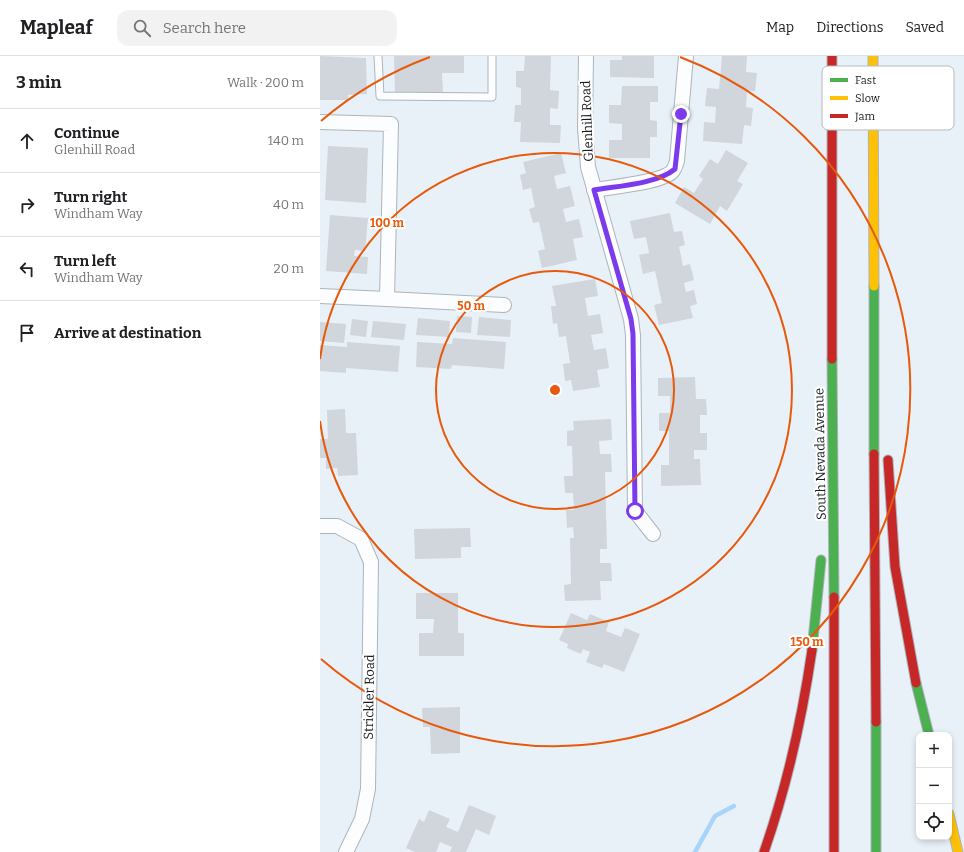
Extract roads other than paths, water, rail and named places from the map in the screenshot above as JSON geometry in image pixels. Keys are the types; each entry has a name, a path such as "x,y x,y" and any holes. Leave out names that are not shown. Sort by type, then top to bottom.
{"highway":[{"name":"South Nevada Avenue","path":"832,130 834,852"},
{"path":"873,130 876,852"},
{"path":"873,223 884,398"},
{"path":"824,527 832,433"},
{"path":"887,454 895,567 915,679 928,732"},
{"path":"764,852 772,831 788,774 808,678 822,551"},
{"path":"952,827 958,852"}],"street":[{"name":"Glenhill Road","path":"586,56 586,148 594,190 631,319 633,334 635,511 653,534"},
{"path":"594,190 657,178 667,175 675,169 686,56"},
{"path":"320,122 391,124 387,299"},
{"path":"320,296 504,305"},
{"name":"Strickler Road","path":"320,526 337,526 361,539 371,562 368,789 362,819 346,852"}],"lane":[{"path":"378,56 380,96 435,98 492,97 492,56"}],"waterway":[{"path":"695,852 715,816 734,806"}]}
